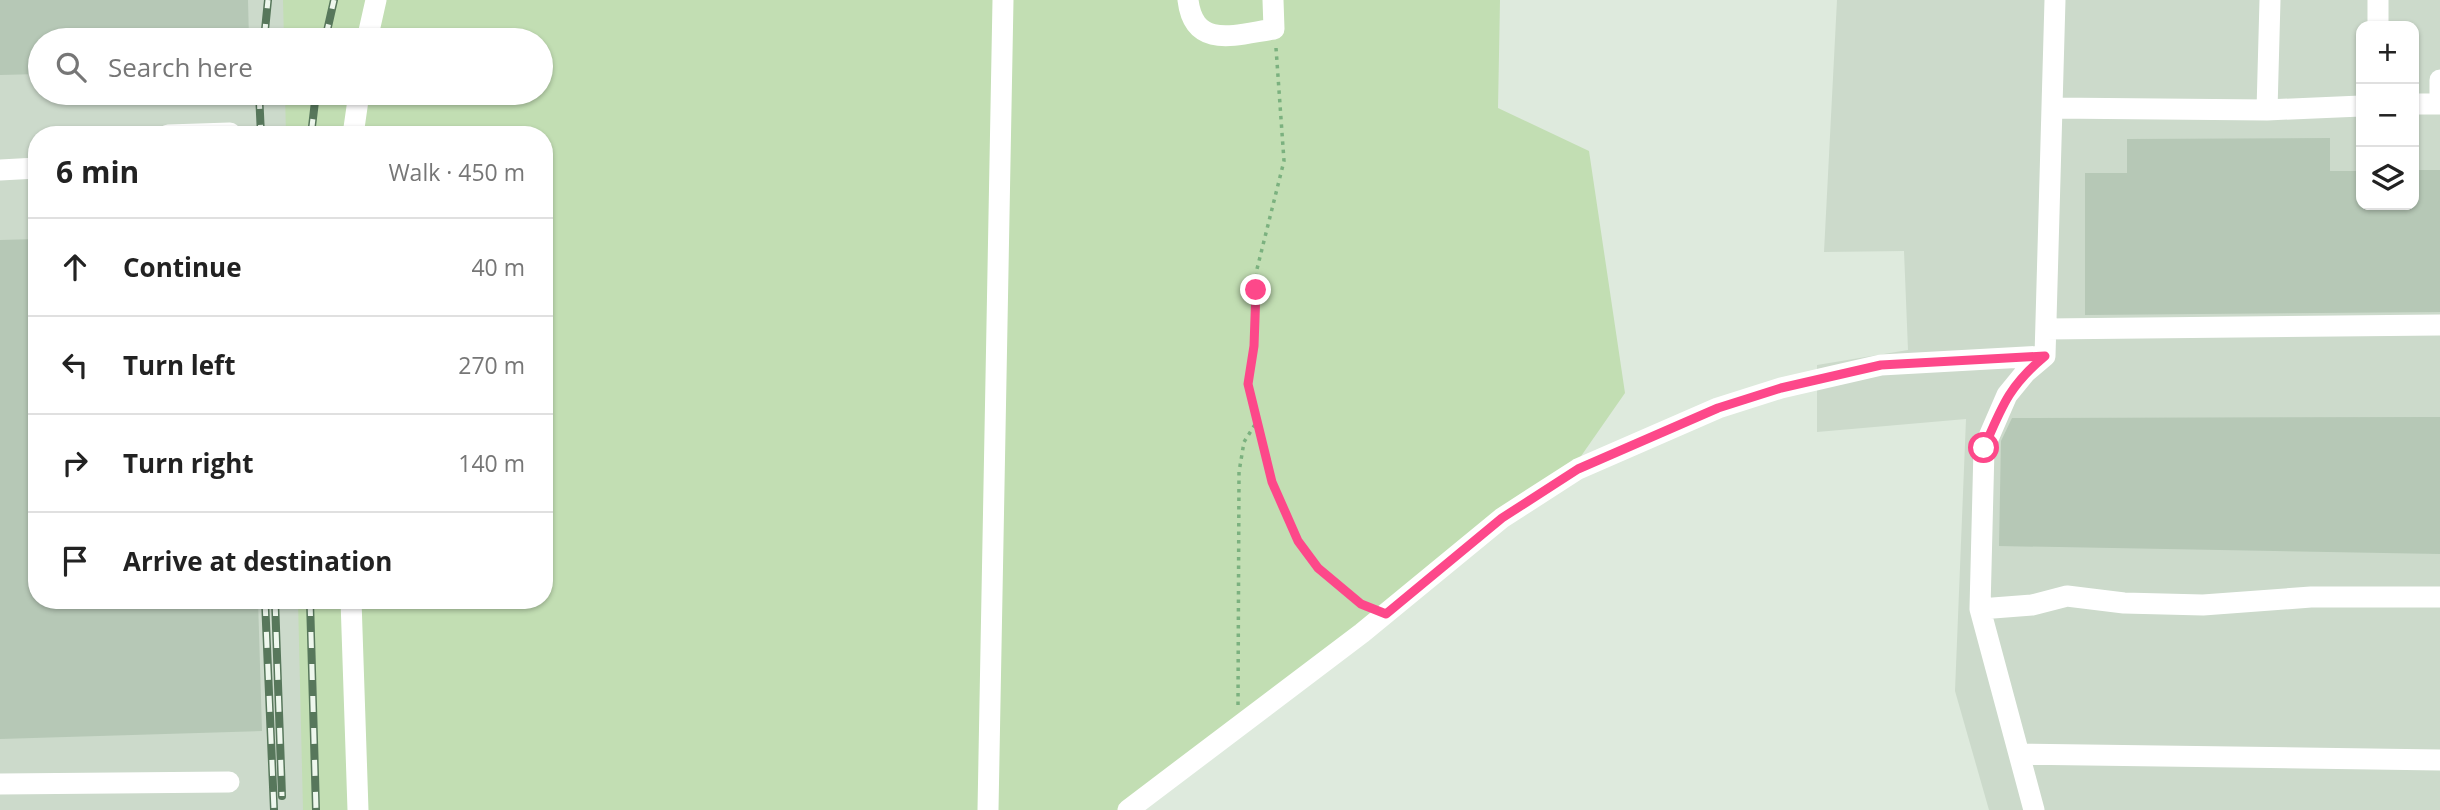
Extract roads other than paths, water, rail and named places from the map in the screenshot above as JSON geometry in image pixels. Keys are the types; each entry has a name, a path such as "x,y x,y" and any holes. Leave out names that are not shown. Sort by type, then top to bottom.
{"lane":[{"path":"370,28 376,0"},
{"path":"988,810 1003,0"},
{"path":"1188,0 1197,24 1208,35 1223,36 1274,29 1273,0"},
{"path":"2034,810 1980,610 1984,448 2007,395 2025,373 2045,356 2055,0"},
{"path":"2267,110 2270,0"},
{"path":"2378,0 2378,21"},
{"path":"2419,104 2440,104 2440,80"},
{"path":"354,126 357,105"},
{"path":"2053,108 2267,110 2356,106"},
{"path":"0,170 28,168"},
{"path":"2046,329 2440,325"},
{"path":"1128,810 1386,614 1502,518 1578,469 1718,408 1781,388 1881,365 2045,356"},
{"path":"1980,610 2032,605 2067,596 2124,603 2203,605 2311,597 2440,597"},
{"path":"351,609 358,810"},
{"path":"2020,754 2440,760"},
{"path":"0,784 229,782"}],"railway":[{"path":"265,28 268,0"},
{"path":"328,28 334,0"},
{"path":"260,105 261,126"},
{"path":"312,126 315,105"},
{"path":"265,609 274,810"},
{"path":"275,609 282,796"},
{"path":"310,609 316,810"}]}
